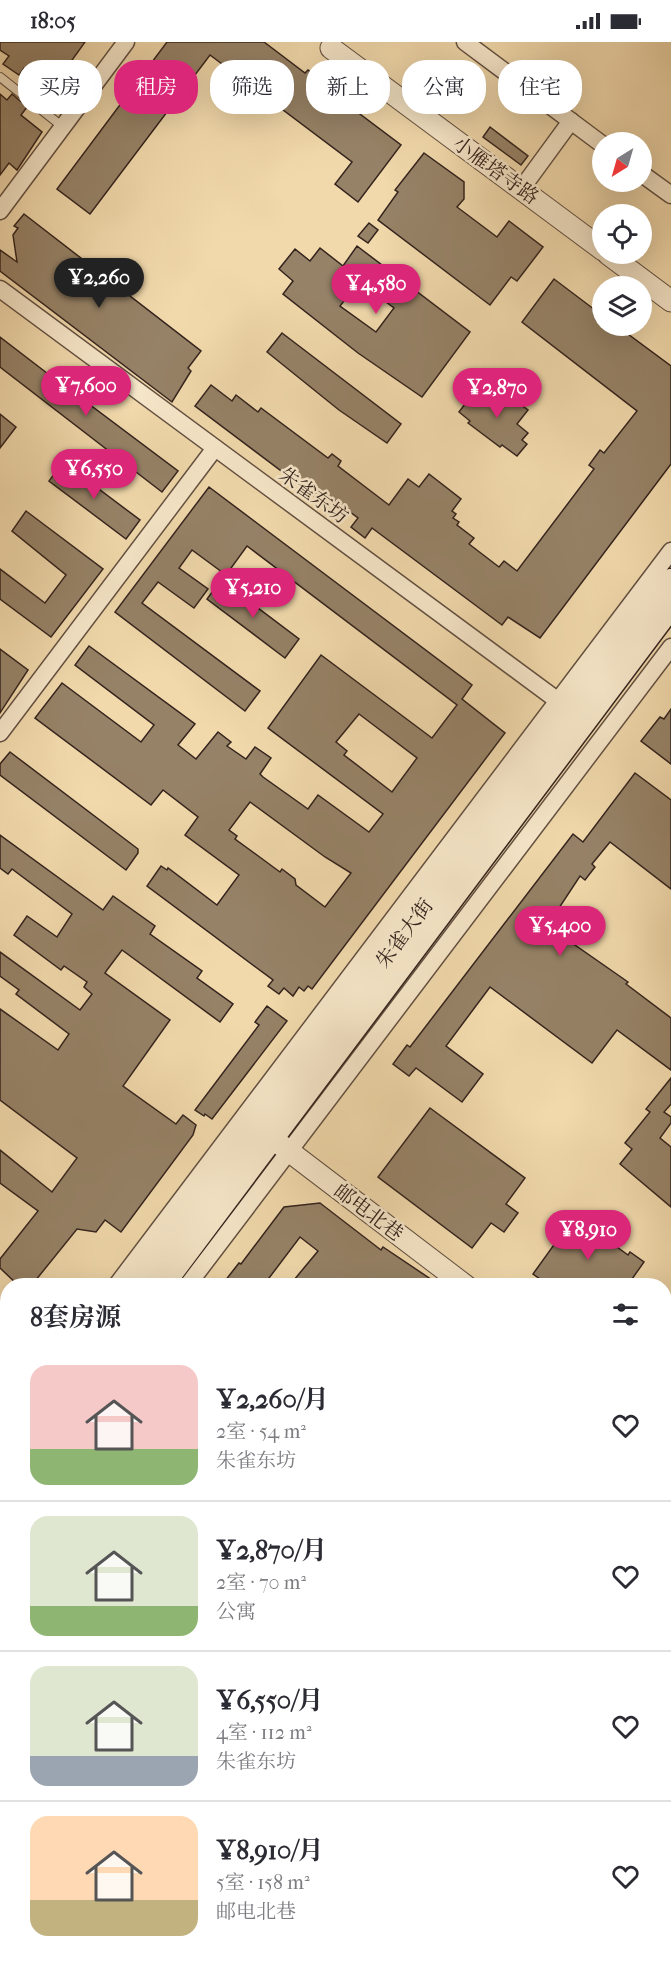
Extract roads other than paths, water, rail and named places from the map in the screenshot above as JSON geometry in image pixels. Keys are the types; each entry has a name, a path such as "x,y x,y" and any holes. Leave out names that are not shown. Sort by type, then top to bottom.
{"main road":[{"name":"朱雀大街","path":"144,1278 671,580"},
{"name":"朱雀大街","path":"169,1278 281,1145 571,711 671,607"}],"street":[{"path":"0,211 126,42"},
{"path":"465,42 592,137"},
{"name":"小雁塔寺路","path":"329,44 592,242"},
{"path":"522,189 571,121"},
{"path":"652,181 671,195"},
{"path":"621,264 671,301"},
{"name":"朱雀东坊","path":"0,289 604,735"},
{"path":"0,733 215,447"},
{"path":"122,1278 571,711 671,551"},
{"path":"192,1278 281,1145 671,647"},
{"name":"邮电北巷","path":"281,1145 456,1278"}],"lane":[{"path":"0,77 63,127"}]}
